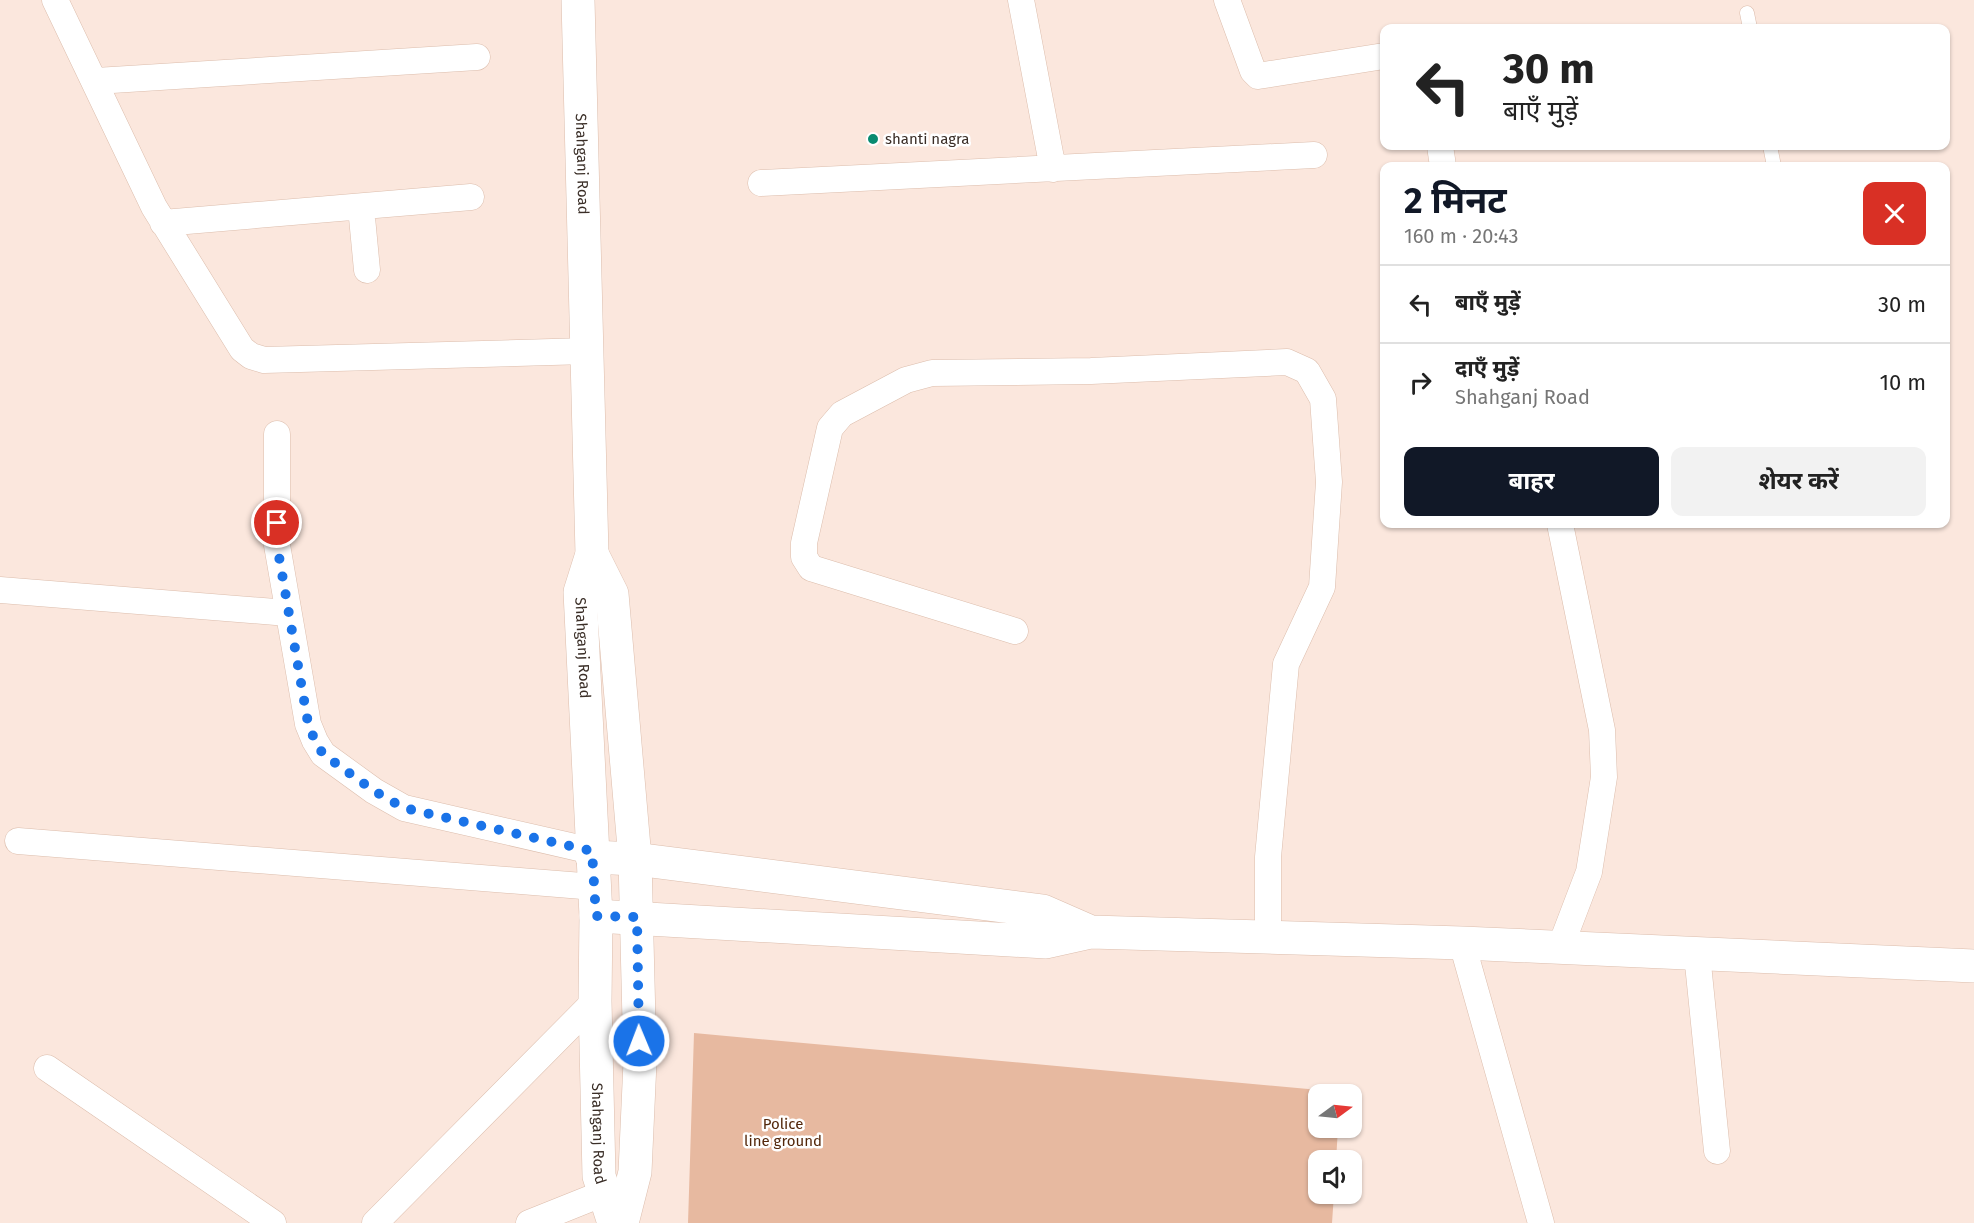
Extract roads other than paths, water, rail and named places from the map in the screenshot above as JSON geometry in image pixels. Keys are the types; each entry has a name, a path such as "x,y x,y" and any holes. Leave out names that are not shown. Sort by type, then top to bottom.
{"main road":[{"name":"Shahganj Road","path":"578,0 592,554 580,592 594,878 599,1176 609,1208"},
{"path":"592,554 612,594 635,859 640,1062 634,1172 622,1223"},
{"path":"1091,932 1043,911 635,859 594,878 637,917 1046,942 1091,932 1462,943 1974,966"}],"street":[{"path":"55,0 163,223 242,349 257,359 587,351"},
{"path":"1021,0 1053,169"},
{"path":"1227,0 1253,71 1258,76 1380,57"},
{"path":"96,81 477,57"},
{"path":"761,183 1314,155"},
{"path":"163,223 471,197"},
{"path":"361,207 367,270"},
{"path":"1015,631 811,568 804,557 804,543 830,428 842,414 906,380 932,373 1091,371 1287,362 1306,371 1323,399 1329,482 1322,587 1287,664 1268,857 1268,937"},
{"path":"277,434 277,545 308,723 323,754 374,791 404,808 594,878"},
{"path":"1560,948 1589,872 1604,777 1602,730 1561,528"},
{"path":"0,590 288,613"},
{"path":"18,841 594,878"},
{"path":"1462,943 1541,1223"},
{"path":"1697,954 1717,1151"},
{"path":"375,1223 595,1001"},
{"path":"47,1068 273,1223"},
{"path":"529,1223 609,1208"}],"lane":[{"path":"1747,13 1749,24"}],"place":[{"name":"shanti nagra","path":"873,139"}],"park label":[{"name":"Police line ground","path":"783,1132"}]}
